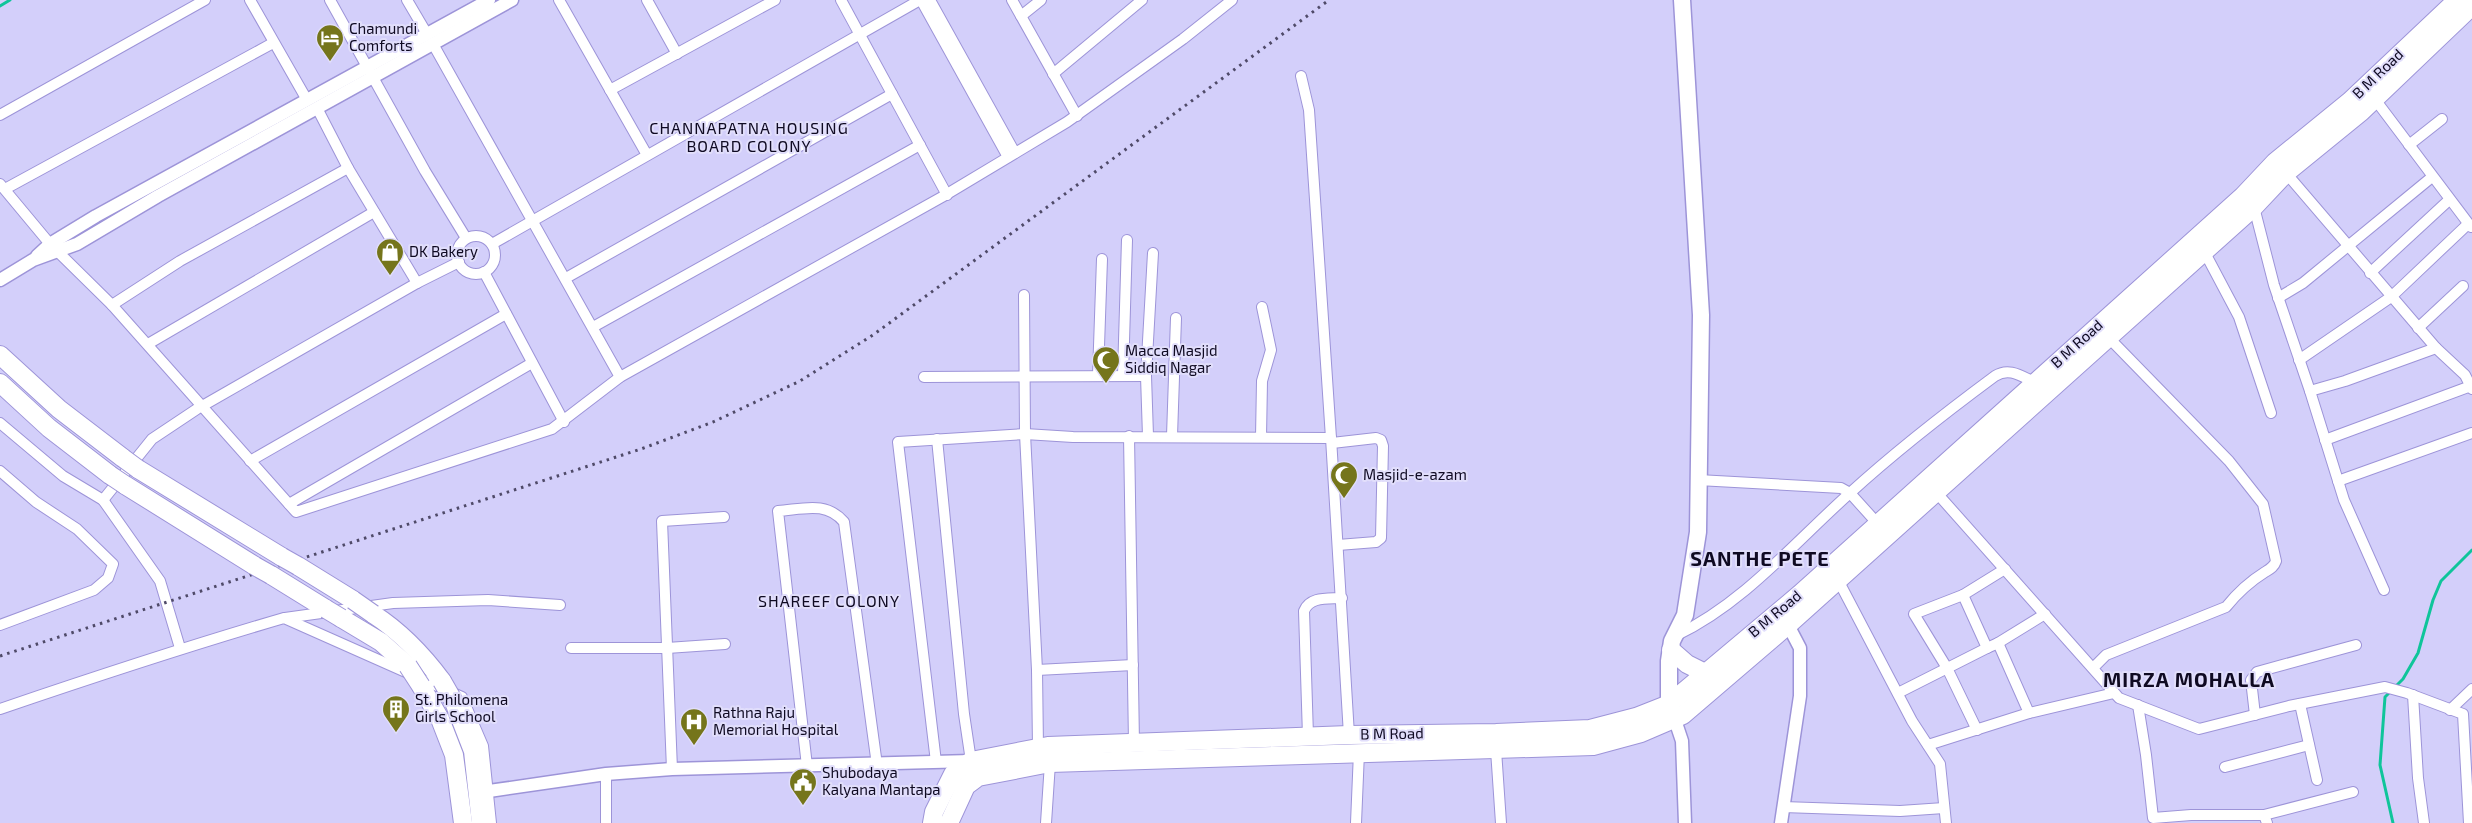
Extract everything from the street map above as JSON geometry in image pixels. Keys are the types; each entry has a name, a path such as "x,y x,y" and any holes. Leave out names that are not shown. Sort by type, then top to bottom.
{"highway":[{"name":"B M Road","path":"1672,712 1705,673 1800,594 2243,196 2275,162 2350,101 2457,0"},
{"name":"B M Road","path":"949,823 966,786 978,777 1050,763 1360,752 1496,742 1590,729 1636,716 1672,712 1684,715 1788,625 1837,578 2254,206 2286,173 2361,112 2472,6"},
{"path":"0,355 59,409 122,458 353,600 394,628 423,655 442,681 454,702 473,750 481,823"},
{"path":"0,383 49,428 125,486 381,642 408,666 440,719 454,756 462,823"},
{"path":"1674,642 1687,664 1705,673"},
{"name":"B M Road","path":"932,823 934,812 953,774 971,761 1038,748 1349,735 1496,742"}],"main road":[{"path":"1672,712 1669,661 1674,642 1685,615 1698,532 1701,315 1682,0"}],"street":[{"path":"0,115 205,0"},
{"path":"250,0 273,43 312,104 348,168 417,282"},
{"path":"330,0 425,172 466,238"},
{"path":"407,0 533,219 620,377"},
{"path":"430,39 489,0"},
{"path":"0,280 54,247 77,244 312,104 430,39 512,0"},
{"path":"559,0 647,155"},
{"path":"610,90 775,0"},
{"path":"841,0 946,194"},
{"path":"492,244 921,0 1012,155"},
{"path":"930,0 1012,155"},
{"path":"1012,0 1077,116"},
{"path":"1021,16 1041,0"},
{"path":"1053,74 1142,0"},
{"path":"273,43 3,186 54,247 112,304 201,407 296,512 552,429 564,422 620,377 946,194 1077,116 1183,39 1232,0"},
{"path":"651,2 677,54"},
{"path":"1302,76 1309,110 1332,440 1349,735"},
{"path":"566,278 892,94"},
{"path":"2299,360 2391,297 2470,226 2374,98"},
{"path":"2409,145 2442,119"},
{"path":"593,327 920,145"},
{"path":"112,304 180,261 348,168"},
{"path":"2286,173 2418,328 2465,375 2472,387 2325,440"},
{"path":"2278,298 2294,290 2432,177"},
{"path":"2370,273 2449,200"},
{"path":"2254,206 2278,298 2350,518 2384,590"},
{"path":"148,344 374,212"},
{"path":"477,236 492,244 494,260 484,272 472,273 466,271 459,262 457,252 466,238 477,236"},
{"path":"1123,375 1127,240"},
{"path":"2204,251 2239,317 2271,412"},
{"path":"1148,436 1146,376 1153,253"},
{"path":"1098,375 1102,259"},
{"path":"104,500 152,439 201,407 417,282 459,262"},
{"path":"484,272 564,422"},
{"path":"2418,328 2463,286"},
{"path":"1024,296 1025,434 1037,670 1038,748"},
{"path":"1260,437 1262,381 1271,350 1262,307"},
{"path":"250,461 506,314"},
{"path":"1172,436 1176,318"},
{"path":"2093,668 2106,655 2226,607 2244,586 2274,566 2276,561 2263,504 2230,461 2108,337"},
{"path":"2310,391 2345,382 2436,348"},
{"path":"289,504 532,363"},
{"path":"1674,642 1710,618 1736,597 1918,434 1999,374 2012,371 2034,382"},
{"path":"924,377 1025,375 1146,376"},
{"path":"0,423 62,476 104,500 160,581 180,648"},
{"path":"936,762 898,442 1025,434 1260,437 1332,440 1376,438 1381,440 1384,446 1381,538 1376,542 1338,545"},
{"path":"2338,481 2472,434"},
{"path":"1129,436 1134,743"},
{"path":"489,790 606,774 672,769 878,765 971,761 964,714 937,439"},
{"path":"0,471 36,502 77,529 113,564 108,578 94,590 0,625"},
{"path":"1698,480 1841,488 1850,493 1877,523"},
{"path":"1935,491 2119,698 2199,729 2300,704 2385,687 2410,694 2463,714 2469,823"},
{"path":"807,766 778,511 818,508 829,509 844,522 878,765"},
{"path":"672,769 662,521 724,517"},
{"path":"1977,730 1947,668 1914,614 1962,595 2005,569"},
{"path":"1837,578 1898,693 1940,764 1946,823"},
{"path":"1962,595 1987,648"},
{"path":"1308,736 1304,611 1307,605 1314,600 1342,598"},
{"path":"0,709 151,660 180,648 284,618 393,603 488,600 560,605"},
{"path":"1898,693 1998,643 2045,614"},
{"path":"284,618 462,697 483,746 491,823"},
{"path":"1781,823 1800,696 1800,648 1788,625"},
{"path":"1998,643 2029,713"},
{"path":"571,648 667,648 725,644"},
{"path":"2255,715 2251,680 2257,672 2356,646"},
{"path":"1037,670 1133,665"},
{"path":"2450,710 2472,689"},
{"path":"1928,745 2029,713 2114,693"},
{"path":"2410,694 2424,823"},
{"path":"2300,704 2317,780"},
{"path":"2138,705 2153,818 2191,815 2266,819 2352,792"},
{"path":"1672,712 1682,741 1685,823"},
{"path":"1496,742 1501,823"},
{"path":"2225,767 2309,745"},
{"path":"1356,823 1360,752"},
{"path":"1046,823 1050,763"},
{"path":"606,774 606,823"},
{"path":"1783,808 1900,811 1944,808"}],"waterway":[{"path":"0,6 10,0"},
{"path":"2393,823 2380,765 2385,697 2403,679 2418,653 2433,600 2441,581 2472,550"}],"railway":[{"path":"0,656 641,449 713,422 800,381 873,335 1329,0"}],"place":[{"name":"Chamundi Comforts","path":"330,62"},
{"name":"DK Bakery","path":"390,276"},
{"name":"Macca Masjid Siddiq Nagar","path":"1106,384"},
{"name":"Masjid-e-azam","path":"1344,499"},
{"name":"St. Philomena Girls School","path":"396,733"},
{"name":"Rathna Raju Memorial Hospital","path":"694,746"},
{"name":"Shubodaya Kalyana Mantapa","path":"803,806"}],"district":[{"name":"CHANNAPATNA HOUSING BOARD COLONY","path":"749,137"},
{"name":"SANTHE PETE","path":"1760,559"},
{"name":"SHAREEF COLONY","path":"829,601"},
{"name":"MIRZA MOHALLA","path":"2189,680"}]}
